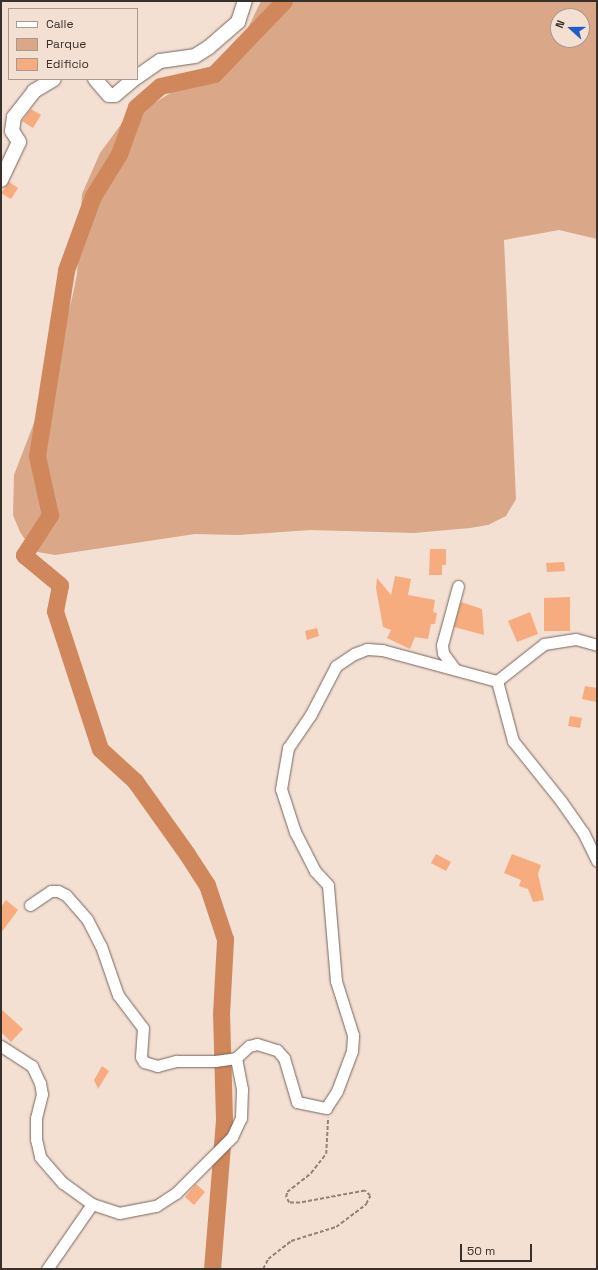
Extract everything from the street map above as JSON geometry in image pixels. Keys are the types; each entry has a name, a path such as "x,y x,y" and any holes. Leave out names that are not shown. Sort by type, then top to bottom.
{"street":[{"path":"138,75 160,61 195,56 208,48 238,22 246,1"},
{"path":"1,180 19,142 12,131 14,117 34,91 52,80"},
{"path":"96,80 109,95 115,95 133,80"},
{"path":"454,668 443,653 442,645 458,586"},
{"path":"497,681 544,644 576,640 597,645"},
{"path":"30,905 51,890 58,891 66,896 87,919 101,946 118,995 143,1028 141,1057 144,1062 156,1066 176,1061 215,1061 236,1058 242,1050 257,1044 277,1050 284,1058 289,1071 293,1096 297,1102 324,1108 337,1091 352,1052 353,1035 336,981 328,886 316,871 295,832 281,789 288,748 307,720 336,666 354,654 367,649 382,650 454,668 497,681"},
{"path":"497,681 513,741 562,801 583,832 597,861"},
{"path":"1,1046 32,1066 40,1083 42,1094 36,1118 36,1138 40,1157 63,1183 92,1204 119,1213 156,1206 176,1193 226,1142 241,1118 242,1089 236,1058"},
{"path":"47,1269 92,1204"}],"path":[{"path":"263,1269 268,1259 291,1241 336,1227 366,1204 370,1196 365,1191 342,1197 300,1203 289,1203 286,1197 287,1192 311,1173 326,1154 329,1124 324,1108"}],"green space":[{"path":"261,1 597,1 597,239 559,230 504,240 516,499 506,516 488,525 414,533 310,530 238,535 195,534 55,555 38,552 30,547 20,532 13,515 14,475 52,376 73,294 77,274 82,194 100,153 122,123 206,71 246,32"}],"building":[{"path":"31,109 41,115 33,128 22,121"},
{"path":"9,182 18,188 11,199 1,193"},
{"path":"430,549 446,549 446,565 442,565 442,575 429,575"},
{"path":"564,562 565,571 547,572 546,563"},
{"path":"395,576 411,579 408,595 435,600 433,612 437,613 435,624 431,624 428,639 415,637 410,649 387,638 391,630 383,627 376,588 377,578 391,595"},
{"path":"570,597 570,631 544,631 544,598"},
{"path":"461,602 482,609 484,635 454,627"},
{"path":"530,612 538,634 517,642 508,621"},
{"path":"317,628 319,636 307,640 305,631"},
{"path":"585,686 597,688 597,702 582,699"},
{"path":"570,716 582,718 580,728 568,726"},
{"path":"436,854 451,862 446,871 431,863"},
{"path":"512,854 541,865 538,874 544,900 533,902 528,889 519,886 521,880 504,873"},
{"path":"6,900 18,910 1,933 1,907"},
{"path":"1,1009 23,1029 11,1042 1,1032"},
{"path":"102,1066 109,1071 98,1089 94,1080"},
{"path":"196,1184 205,1192 194,1205 185,1197"}],"waterway":[{"path":"212,1269 224,1119 221,1014 225,939 207,885 187,854 135,781 100,749 55,611 60,585 24,555 50,515 37,456 66,270 93,196 119,154 136,107 160,86 214,74 284,1"}]}
